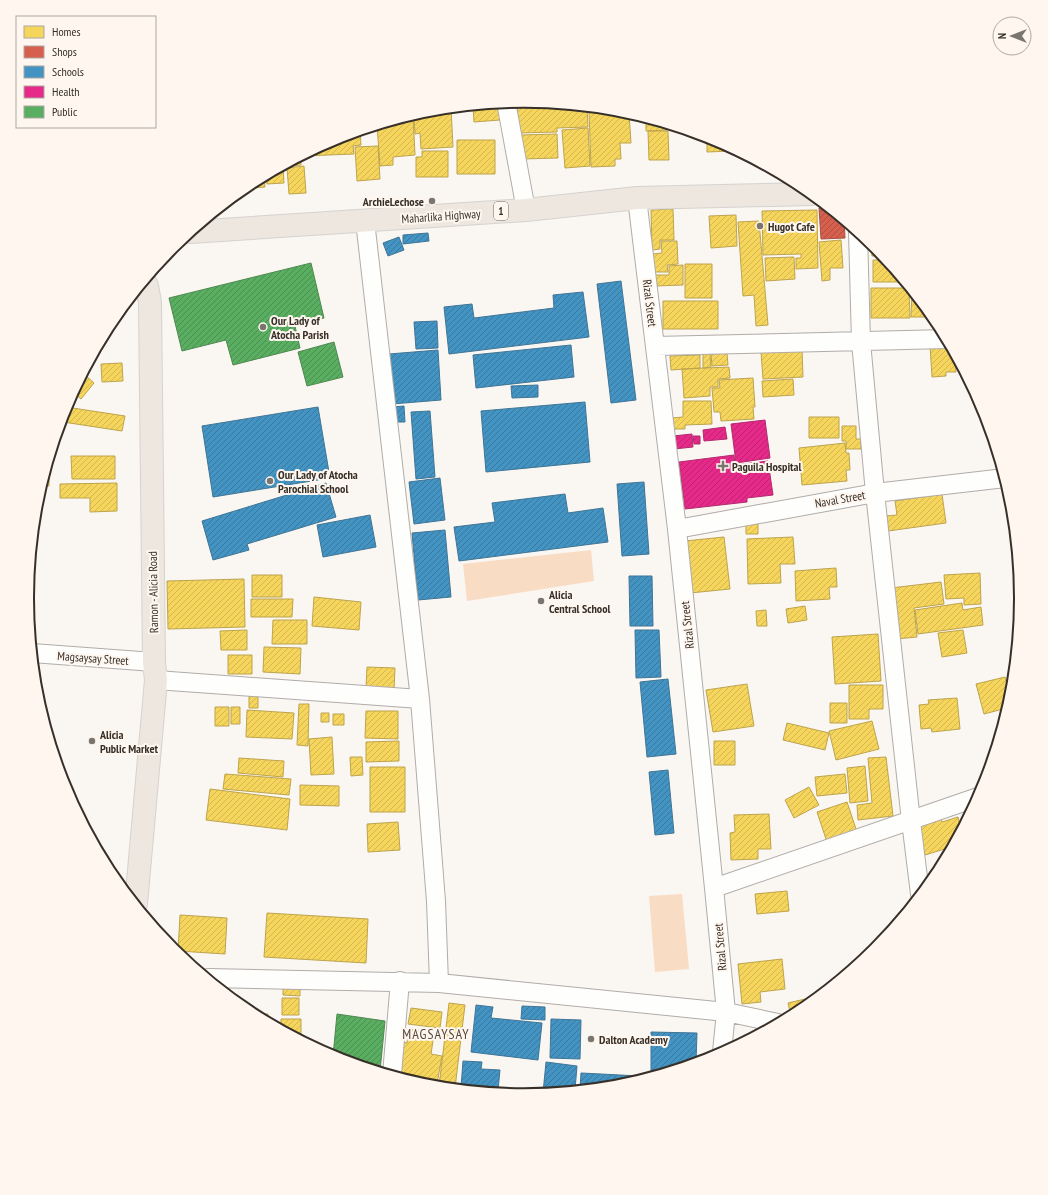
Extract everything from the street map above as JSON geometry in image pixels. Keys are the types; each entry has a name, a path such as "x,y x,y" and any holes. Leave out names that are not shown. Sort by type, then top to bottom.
{"main road":[{"name":"Maharlika Highway","path":"198,231 526,210 637,198 802,194"},
{"name":"Ramon - Alicia Road","path":"137,898 155,671 150,302 146,285"}],"street":[{"path":"507,109 526,210"},
{"name":"Rizal Street","path":"637,198 677,528 714,888 726,1012 723,1045"},
{"path":"365,221 420,699 436,901 438,983"},
{"path":"858,240 861,342 875,493 919,887"},
{"path":"655,346 940,339"},
{"name":"Naval Street","path":"677,528 875,493 999,479"},
{"name":"Magsaysay Street","path":"37,654 155,671 420,699"},
{"path":"714,888 970,800"},
{"path":"216,978 438,983 726,1012 770,1021"},
{"path":"392,1070 400,982"}],"shaded area":[{"path":"591,550 594,581 467,601 463,564"},
{"path":"682,894 689,969 655,972 649,896"}],"building: Homes":[{"path":"517,108 556,109 587,112 588,127 557,128 557,132 518,133"},
{"path":"499,109 500,120 474,122 473,111"},
{"path":"589,112 629,119 631,143 620,143 621,159 615,159 615,166 591,167"},
{"path":"451,113 453,147 421,149 420,133 415,134 414,120"},
{"path":"413,120 415,155 393,157 393,165 380,166 377,130"},
{"path":"646,123 667,130 646,131"},
{"path":"588,128 590,166 565,168 562,130"},
{"path":"648,131 668,131 669,160 649,160"},
{"path":"557,134 558,158 522,159 521,135"},
{"path":"360,136 361,145 353,146 354,154 312,156"},
{"path":"457,140 495,140 495,174 457,174"},
{"path":"707,143 726,151 707,152"},
{"path":"378,146 380,179 357,181 355,147"},
{"path":"422,151 448,151 448,177 416,177 416,157 422,157"},
{"path":"301,161 301,165 293,166"},
{"path":"304,166 306,193 289,194 287,169"},
{"path":"283,171 284,183 267,184 267,181"},
{"path":"265,182 265,187 256,188"},
{"path":"673,209 674,240 660,240 660,249 652,250 651,210"},
{"path":"817,210 818,268 796,269 796,258 801,258 801,254 763,255 762,211"},
{"path":"736,215 737,246 711,248 709,216"},
{"path":"759,221 768,325 756,326 754,295 743,296 738,222"},
{"path":"841,240 843,268 830,268 830,280 822,281 819,242"},
{"path":"661,241 677,241 678,264 667,265 668,272 653,272 653,254 662,253"},
{"path":"794,257 795,279 766,281 765,258"},
{"path":"873,260 879,260 899,282 873,282"},
{"path":"685,264 712,264 712,298 685,298"},
{"path":"683,265 683,285 655,286 655,275 669,275 669,266"},
{"path":"871,288 904,288 909,294 910,318 871,318"},
{"path":"912,297 925,317 911,317"},
{"path":"663,301 718,301 718,329 663,329"},
{"path":"943,344 956,367 956,372 946,372 946,376 932,377 930,345"},
{"path":"802,350 803,377 763,379 761,352"},
{"path":"710,353 711,367 703,368 703,354"},
{"path":"727,353 728,365 712,366 711,354"},
{"path":"700,355 700,368 671,370 670,356"},
{"path":"122,363 123,381 102,382 101,364"},
{"path":"729,367 730,378 718,379 718,387 710,387 710,396 684,398 682,369"},
{"path":"87,377 94,383 81,399 78,396"},
{"path":"753,378 755,407 753,407 754,419 721,421 720,412 714,412 712,388 720,388 719,380"},
{"path":"793,379 794,395 763,397 762,381"},
{"path":"683,401 711,401 712,424 685,425 685,429 672,429 672,418 683,417"},
{"path":"72,408 125,416 122,431 66,423"},
{"path":"809,417 839,417 839,438 809,438"},
{"path":"842,426 856,426 856,439 861,439 861,449 846,449 846,441 842,441"},
{"path":"845,443 846,453 849,453 850,470 846,470 847,481 802,485 799,448"},
{"path":"71,456 115,456 115,479 72,479"},
{"path":"117,483 117,511 90,512 90,498 60,498 60,484"},
{"path":"942,494 946,523 888,531 886,516 897,515 895,501"},
{"path":"746,524 758,524 758,534 746,534"},
{"path":"724,537 730,589 690,593 685,541"},
{"path":"793,537 795,564 780,564 781,583 748,584 747,539"},
{"path":"836,568 837,587 829,587 830,599 796,601 795,571"},
{"path":"980,573 981,604 964,605 964,598 946,599 944,575"},
{"path":"252,575 282,575 282,597 252,597"},
{"path":"244,579 245,627 168,629 167,581"},
{"path":"941,582 944,604 914,608 917,637 896,639 891,588"},
{"path":"314,597 361,602 359,630 312,626"},
{"path":"251,599 293,599 292,617 251,617"},
{"path":"962,603 963,610 981,607 983,625 918,634 915,610"},
{"path":"805,606 807,620 788,623 786,609"},
{"path":"766,610 767,626 757,626 756,611"},
{"path":"273,620 307,620 307,644 272,644"},
{"path":"247,630 247,650 221,650 220,631"},
{"path":"963,630 967,653 942,657 938,633"},
{"path":"878,634 881,681 835,684 832,637"},
{"path":"264,647 301,648 300,674 263,672"},
{"path":"228,655 252,655 252,674 228,674"},
{"path":"367,667 395,668 394,690 366,688"},
{"path":"1005,677 1007,683 1001,710 984,714 976,684"},
{"path":"747,684 754,726 713,732 706,690"},
{"path":"849,685 883,685 883,709 869,709 869,719 849,719"},
{"path":"249,695 258,695 258,708 249,708"},
{"path":"957,698 960,729 932,732 931,728 921,729 919,705 929,704 928,700"},
{"path":"830,703 847,703 847,723 830,723"},
{"path":"299,704 309,704 308,746 297,745"},
{"path":"215,707 229,707 229,726 215,726"},
{"path":"231,707 240,707 240,724 231,724"},
{"path":"247,710 294,713 292,739 246,737"},
{"path":"366,711 398,711 398,739 365,738"},
{"path":"321,713 329,713 329,722 321,722"},
{"path":"333,714 344,714 344,725 333,725"},
{"path":"872,721 879,749 836,760 829,731"},
{"path":"787,723 829,733 825,750 783,740"},
{"path":"332,737 334,774 311,775 309,739"},
{"path":"399,741 399,761 366,762 366,742"},
{"path":"714,741 735,741 735,765 714,765"},
{"path":"350,757 362,757 363,775 351,776"},
{"path":"886,757 893,816 858,820 857,805 872,803 868,758"},
{"path":"239,758 284,761 283,777 238,773"},
{"path":"865,766 868,801 850,803 847,768"},
{"path":"370,767 405,767 405,812 370,812"},
{"path":"225,774 291,779 289,795 223,789"},
{"path":"845,774 847,793 817,796 815,777"},
{"path":"300,785 339,786 339,806 300,805"},
{"path":"809,787 819,805 794,818 785,800"},
{"path":"210,789 290,799 287,830 206,820"},
{"path":"847,802 857,832 827,842 817,812"},
{"path":"769,814 771,849 758,849 758,859 731,860 730,833 735,832 734,815"},
{"path":"940,815 942,822 958,817 959,821 944,849 925,855 916,822"},
{"path":"398,822 400,850 368,852 367,824"},
{"path":"787,891 789,911 757,914 755,894"},
{"path":"267,913 368,919 366,963 264,957"},
{"path":"180,915 227,918 225,954 186,952 178,944"},
{"path":"782,959 785,989 760,992 761,1002 742,1004 738,964"},
{"path":"283,987 300,987 300,996 283,995"},
{"path":"282,998 299,998 299,1015 282,1015"},
{"path":"804,999 789,1009 788,1003"},
{"path":"449,1003 465,1005 456,1082 440,1080"},
{"path":"411,1008 442,1012 440,1028 408,1024"},
{"path":"281,1019 301,1019 301,1034 281,1023"},
{"path":"409,1029 434,1034 431,1054 442,1056 438,1080 397,1071 402,1042 407,1043"}],"building: Shops":[{"path":"819,208 844,227 845,238 821,239"}],"building: Schools":[{"path":"428,233 429,241 403,244 403,235"},
{"path":"399,237 404,250 388,256 383,243"},
{"path":"621,281 636,400 611,403 597,284"},
{"path":"583,292 589,337 449,354 444,307 472,304 474,318 554,308 553,295"},
{"path":"437,321 438,348 416,349 414,322"},
{"path":"571,345 574,377 476,388 473,355"},
{"path":"438,350 441,400 392,404 389,354"},
{"path":"538,385 538,397 512,398 511,386"},
{"path":"585,402 590,462 486,472 481,411"},
{"path":"404,406 405,422 393,422 392,407"},
{"path":"318,407 330,478 213,497 202,426"},
{"path":"430,411 435,477 416,479 411,412"},
{"path":"440,478 445,520 414,524 409,482"},
{"path":"644,482 649,554 622,556 617,484"},
{"path":"326,483 336,517 247,544 249,550 213,560 202,521"},
{"path":"565,494 568,513 603,508 608,542 459,561 454,527 495,522 492,503"},
{"path":"370,515 376,547 323,557 317,525"},
{"path":"445,530 451,597 418,600 412,533"},
{"path":"629,576 652,576 653,626 630,626"},
{"path":"635,630 659,630 661,677 636,678"},
{"path":"668,679 676,754 647,757 640,682"},
{"path":"668,770 674,833 655,835 649,772"},
{"path":"476,1005 493,1007 491,1018 542,1023 538,1060 471,1052"},
{"path":"522,1006 545,1007 545,1020 521,1019"},
{"path":"551,1019 581,1020 580,1059 550,1058"},
{"path":"651,1032 697,1033 696,1056 651,1071"},
{"path":"463,1061 482,1062 481,1069 500,1070 498,1086 461,1083"},
{"path":"546,1062 577,1066 575,1084 544,1087"},
{"path":"581,1073 631,1076 620,1078 580,1084"}],"building: Health":[{"path":"765,420 770,458 736,463 731,424"},
{"path":"725,427 727,439 704,441 703,430"},
{"path":"692,434 693,447 674,449 673,436"},
{"path":"693,436 700,436 700,444 694,444"},
{"path":"734,455 735,465 768,461 773,495 747,498 747,502 685,509 679,462"}],"building: Public":[{"path":"311,263 324,318 295,326 300,348 233,365 226,340 182,351 169,298"},
{"path":"334,342 343,377 307,386 298,352"},
{"path":"337,1014 385,1021 381,1066 334,1049"}],"place":[{"name":"ArchieLechose","path":"432,201"},
{"name":"Hugot Cafe","path":"760,226"},
{"name":"Our Lady of Atocha Parish","path":"263,327"},
{"name":"Paguila Hospital","path":"723,466"},
{"name":"Our Lady of Atocha Parochial School","path":"270,481"},
{"name":"Alicia Central School","path":"541,601"},
{"name":"Alicia Public Market","path":"92,741"},
{"name":"Dalton Academy","path":"591,1039"}],"district":[{"name":"MAGSAYSAY","path":"436,1034"}]}
